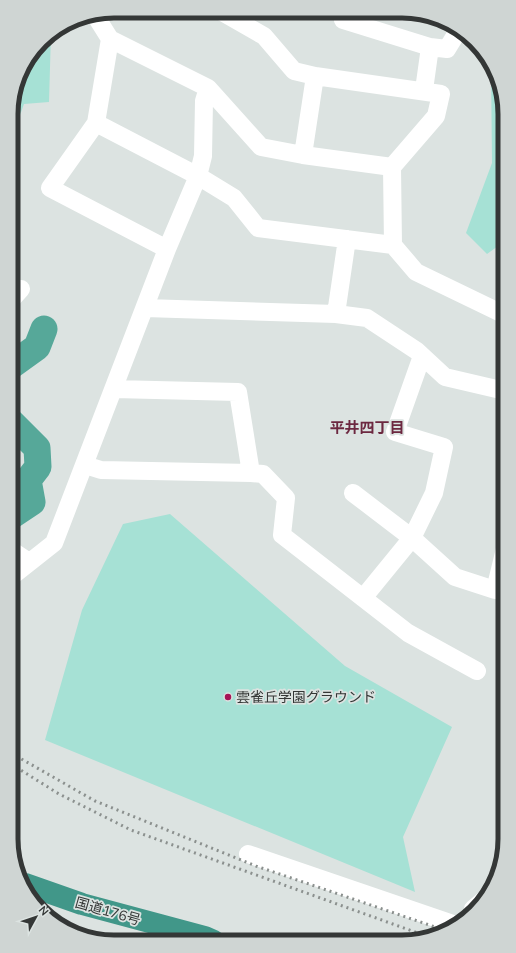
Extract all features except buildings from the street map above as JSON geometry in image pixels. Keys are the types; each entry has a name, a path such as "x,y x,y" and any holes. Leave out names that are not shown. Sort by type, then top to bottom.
{"highway":[{"name":"国道176号","path":"31,886 82,904 191,935"}],"street":[{"path":"232,18 264,36 294,71 315,76 424,90 441,94 436,116 392,167 393,245 416,272 498,312"},
{"path":"344,18 343,20 430,47 447,49 456,35"},
{"path":"98,20 110,39 208,88 261,147 303,155 392,167"},
{"path":"110,39 96,123 50,188 167,249"},
{"path":"424,90 430,47"},
{"path":"303,155 315,76"},
{"path":"18,571 54,543 85,465 167,249 198,176 203,156 204,100 208,88"},
{"path":"96,123 198,176 234,198 258,228 393,245"},
{"path":"336,314 347,239"},
{"path":"145,308 336,314 367,318 422,356 445,377 498,389"},
{"path":"363,598 412,538 434,493 444,447 395,432 422,356"},
{"path":"114,389 238,392 251,473"},
{"path":"85,465 101,470 263,474 286,498 282,535 408,633 477,671"},
{"path":"353,493 412,538 455,577 495,590 498,578"},
{"path":"18,555 29,562"},
{"path":"248,854 449,923"}],"green space":[{"path":"51,42 49,102 24,104 18,120 19,101 25,77 38,56"},
{"path":"491,79 496,95 498,114 498,246 487,254 466,233 492,163"},
{"name":"雲雀丘学園グラウンド","path":"170,514 345,666 452,727 403,837 415,892 45,740 82,610 123,524"}],"waterway":[{"path":"18,361 37,347 44,329"},
{"path":"18,429 37,448 38,467 28,480 32,502 18,511"}],"railway":[{"path":"18,757 95,801 256,866 438,928"},
{"path":"18,768 59,794 131,830 419,933"}],"place":[{"name":"雲雀丘学園グラウンド","path":"228,697"}],"district":[{"name":"平井四丁目","path":"367,428"}]}
